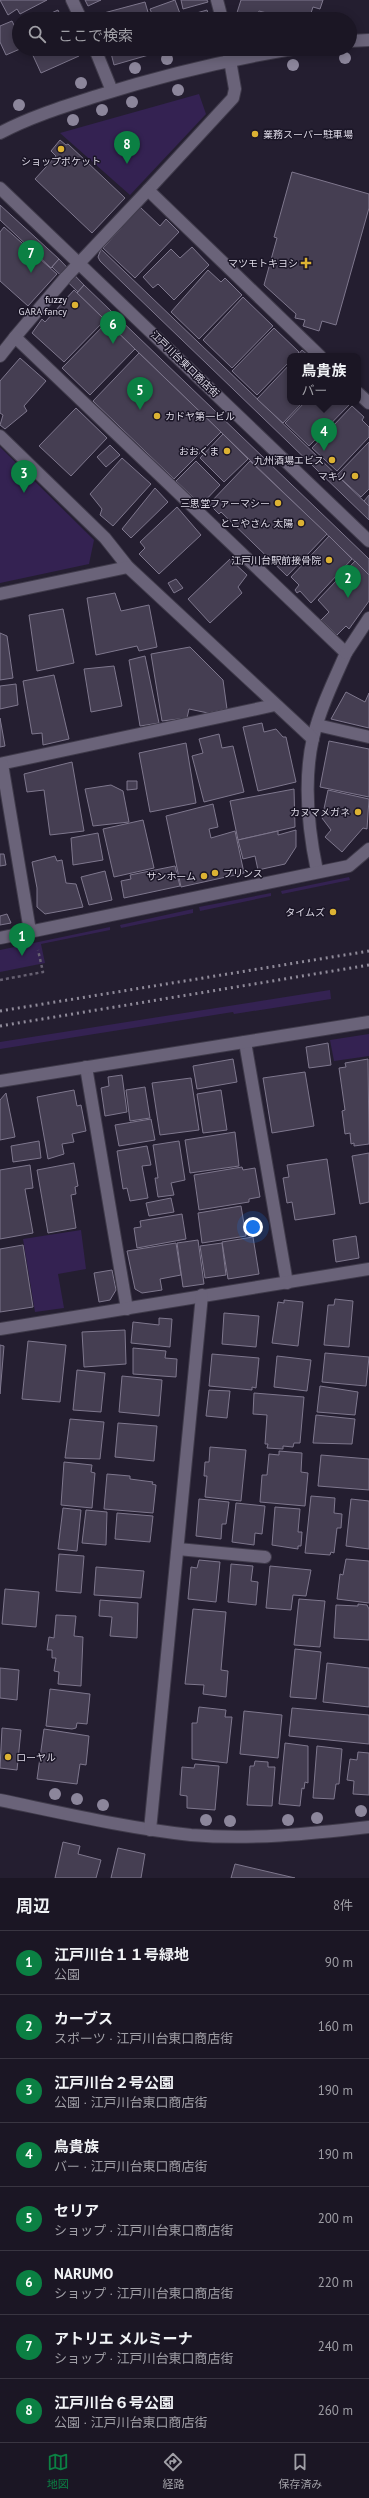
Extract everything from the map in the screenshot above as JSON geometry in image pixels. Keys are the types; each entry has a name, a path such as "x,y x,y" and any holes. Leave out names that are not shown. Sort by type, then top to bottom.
{"street":[{"path":"72,0 78,12"},
{"path":"217,0 220,12"},
{"path":"357,41 369,40"},
{"path":"98,56 112,91"},
{"path":"0,133 38,116 224,56"},
{"path":"0,356 80,263 233,98 235,89 230,56"},
{"name":"江戸川台東口商店街","path":"0,188 369,541"},
{"path":"148,190 317,353"},
{"path":"15,337 346,653"},
{"path":"361,396 369,403"},
{"path":"0,436 105,538 128,567 313,739"},
{"path":"0,594 128,567"},
{"path":"317,871 309,834 308,790 313,739 346,653 369,618"},
{"path":"32,931 1,764 275,705"},
{"path":"317,726 369,737"},
{"path":"0,938 317,871 349,866 369,849"},
{"path":"0,1081 369,1022"},
{"path":"245,1042 287,1283"},
{"path":"86,1067 127,1310"},
{"path":"0,1330 127,1310 202,1295 287,1283 369,1269"},
{"path":"150,1830 202,1295"},
{"path":"178,1549 265,1557"},
{"path":"0,1800 150,1830 192,1835 300,1836 369,1826"}],"path":[{"path":"0,980 43,972 32,931"}],"shaded area":[{"path":"199,94 206,114 130,195 60,133"},
{"path":"0,447 94,540 89,564 0,583"},
{"path":"349,877 350,880 282,894 281,891"},
{"path":"271,893 271,896 200,911 199,907"},
{"path":"193,909 193,913 121,928 120,925"},
{"path":"110,927 110,930 41,944 45,963 0,972 0,950"},
{"path":"330,990 331,999 234,1014 233,1012 0,1049 0,1042"},
{"path":"369,1034 369,1056 334,1061 330,1040"},
{"path":"81,1230 86,1269 58,1274 64,1308 35,1312 23,1239"}],"building":[{"path":"0,0 47,0 24,12 19,12 17,9 8,15"},
{"path":"85,0 101,0 88,6"},
{"path":"175,0 179,12 151,12 150,9"},
{"path":"181,0 207,0 208,2 183,9"},
{"path":"241,0 323,0 320,9 313,7 311,12 237,12"},
{"path":"145,2 148,12 108,12"},
{"path":"12,21 12,52 6,55 0,42 0,26"},
{"path":"33,56 79,56 41,73"},
{"path":"112,56 145,56 114,65"},
{"path":"60,140 66,145 68,144 125,198 92,233 35,179 56,156 51,151"},
{"path":"292,172 369,194 369,208 336,325 322,321 319,331 303,326 305,320 295,318 296,314 264,285 277,238 274,237"},
{"path":"0,205 59,259 51,268 0,220"},
{"path":"140,207 160,226 166,219 179,232 135,278 103,248"},
{"path":"4,227 57,274 28,306 0,281 0,232"},
{"path":"192,247 209,265 174,300 158,284 153,288 143,277 171,249 180,258"},
{"path":"101,249 369,506 369,520 100,261 98,257"},
{"path":"59,259 84,285 78,292 52,267"},
{"path":"208,270 221,282 225,278 242,295 199,339 171,312"},
{"path":"84,285 369,559 369,575 77,293"},
{"path":"74,290 105,320 64,362 32,333 42,319 45,322"},
{"path":"243,297 273,326 232,368 203,340"},
{"path":"107,322 135,349 90,395 62,368"},
{"path":"274,328 299,352 287,353 287,364 257,395 232,371"},
{"name":"カドヤ第一ビル","path":"139,353 221,432 174,479 93,401"},
{"path":"20,358 46,381 24,406 27,411 5,429 0,425 3,415 0,413 0,381"},
{"path":"287,367 287,405 300,405 283,423 257,399"},
{"path":"302,405 349,405 309,446 285,423"},
{"path":"352,406 364,417 362,420 369,427 369,437 337,471 312,448"},
{"path":"76,408 107,438 71,476 39,446"},
{"path":"223,434 248,459 224,482 200,458"},
{"path":"369,442 369,489 361,497 337,475"},
{"path":"110,445 120,455 106,467 97,457"},
{"path":"122,458 151,484 113,526 100,515 102,509 90,494"},
{"path":"196,461 220,485 201,505 176,481"},
{"path":"250,461 327,534 287,576 221,512 219,514 209,504"},
{"path":"155,488 168,502 131,538 122,529"},
{"path":"369,495 369,506 364,501"},
{"path":"177,507 201,535 159,574 139,554 145,548 140,542"},
{"path":"329,536 352,559 311,603 300,591 297,593 295,590 299,585 291,577"},
{"path":"230,559 247,575 238,587 242,593 210,623 188,599"},
{"path":"355,561 369,575 369,601 349,629 346,626 337,635 321,620 329,612 318,600"},
{"path":"176,579 183,588 174,593 168,583"},
{"path":"115,593 121,611 149,605 157,647 139,651 137,646 96,655 87,598"},
{"path":"63,609 74,663 37,671 29,615"},
{"path":"0,633 7,636 13,678 0,680"},
{"path":"190,647 223,680 227,709 208,713 189,709 187,718 162,721 151,654"},
{"path":"145,656 159,723 140,726 129,660"},
{"path":"114,666 122,706 91,712 84,669"},
{"path":"54,675 69,739 43,745 42,733 32,734 23,681"},
{"path":"16,684 18,705 0,709 0,686"},
{"path":"346,692 365,702 369,693 369,728 331,719"},
{"path":"0,718 5,746 0,747"},
{"path":"262,723 264,732 276,729 283,737 286,737 296,782 258,791 243,727"},
{"path":"219,734 222,748 233,746 244,792 204,802 192,756 203,753 199,739"},
{"path":"329,741 369,749 369,797 320,787"},
{"path":"186,743 196,803 150,812 139,753"},
{"path":"72,762 84,831 50,835 44,790 27,792 24,774"},
{"path":"127,781 137,781 137,789 127,790"},
{"path":"111,785 123,791 129,822 93,826 85,789"},
{"path":"294,789 295,827 238,840 230,801"},
{"path":"328,790 369,799 367,829 363,828 342,852 325,837 331,830 322,818"},
{"path":"213,804 218,827 209,829 211,838 235,831 244,873 181,887 166,816"},
{"path":"143,820 154,868 114,877 103,829"},
{"path":"296,830 296,847 285,864 258,870 255,856 243,859 238,840 278,831 278,835"},
{"path":"98,833 103,860 73,865 71,838"},
{"path":"0,854 4,854 6,865 0,866"},
{"path":"55,856 57,861 62,860 66,883 76,884 83,907 45,914 37,907 37,888 32,862"},
{"path":"175,866 180,886 124,898 121,881 131,879 130,875"},
{"path":"105,871 112,900 89,905 81,877"},
{"path":"7,914 11,923 0,925 0,916"},
{"path":"328,1043 331,1065 309,1068 306,1047"},
{"path":"233,1059 237,1082 197,1089 193,1066"},
{"path":"368,1059 369,1144 354,1146 354,1143 351,1144 350,1133 345,1134 342,1111 345,1110 339,1068 346,1067 345,1063"},
{"path":"305,1072 314,1126 272,1133 263,1078"},
{"path":"122,1075 127,1112 105,1116 101,1088 109,1086 108,1077"},
{"path":"191,1078 199,1130 160,1135 152,1083"},
{"path":"145,1087 150,1118 130,1121 126,1090"},
{"path":"74,1090 77,1106 81,1105 86,1131 72,1134 74,1142 62,1144 64,1154 48,1159 37,1097"},
{"path":"221,1090 227,1130 203,1133 197,1094"},
{"path":"6,1093 15,1137 0,1140 0,1100"},
{"path":"151,1119 155,1140 119,1146 115,1125"},
{"path":"235,1132 239,1166 190,1173 185,1140"},
{"path":"39,1141 41,1158 13,1162 11,1146"},
{"path":"179,1141 185,1180 171,1183 174,1195 158,1197 155,1178 158,1178 153,1145"},
{"path":"147,1146 151,1165 142,1166 148,1198 130,1201 127,1188 123,1189 117,1151"},
{"path":"369,1153 369,1202 360,1204 352,1156"},
{"path":"327,1159 335,1214 295,1220 292,1202 287,1203 283,1178 289,1177 287,1165"},
{"path":"74,1163 78,1186 75,1187 76,1194 71,1195 76,1228 48,1233 37,1170"},
{"path":"30,1165 33,1188 25,1189 33,1233 0,1239 0,1170"},
{"path":"242,1167 243,1170 255,1168 260,1197 249,1199 249,1202 199,1210 194,1175"},
{"path":"171,1198 174,1212 149,1216 146,1203"},
{"path":"241,1206 246,1236 202,1243 198,1213"},
{"path":"182,1214 186,1239 137,1248 134,1228 141,1227 140,1221"},
{"path":"356,1236 359,1258 336,1262 333,1240"},
{"path":"253,1237 259,1274 228,1279 222,1242"},
{"path":"198,1240 204,1284 183,1287 177,1243"},
{"path":"176,1243 181,1275 160,1279 162,1290 142,1293 135,1289 127,1251"},
{"path":"222,1243 226,1275 205,1278 200,1246"},
{"path":"23,1245 33,1307 0,1312 0,1249"},
{"path":"112,1270 116,1290 110,1300 99,1302 94,1273"},
{"path":"335,1299 353,1301 349,1347 324,1345 328,1305 334,1305"},
{"path":"284,1300 303,1302 298,1346 272,1343 278,1302 284,1303"},
{"path":"224,1313 259,1316 256,1347 222,1344"},
{"path":"159,1318 172,1319 170,1347 131,1343 133,1322 159,1325"},
{"path":"125,1330 126,1364 84,1367 82,1332"},
{"path":"28,1341 66,1345 60,1402 22,1399"},
{"path":"0,1345 4,1346 0,1394"},
{"path":"133,1348 166,1351 165,1358 177,1359 176,1377 133,1374"},
{"path":"325,1353 369,1357 366,1386 322,1382"},
{"path":"212,1354 259,1358 256,1388 252,1387 252,1390 209,1386"},
{"path":"277,1356 311,1360 307,1391 274,1387"},
{"path":"77,1370 105,1373 101,1412 73,1410"},
{"path":"122,1376 162,1380 159,1416 119,1412"},
{"path":"320,1386 358,1392 355,1415 317,1412"},
{"path":"209,1390 230,1391 227,1418 206,1416"},
{"path":"254,1393 304,1397 300,1443 294,1443 293,1447 283,1446 283,1449 267,1448 268,1444 265,1444 267,1415 253,1414"},
{"path":"316,1415 355,1419 352,1444 313,1443"},
{"path":"70,1419 104,1422 100,1459 65,1458"},
{"path":"118,1423 157,1426 154,1461 115,1457"},
{"path":"210,1447 246,1450 241,1501 205,1497 207,1476 204,1476 205,1462 209,1462"},
{"path":"279,1451 302,1453 301,1472 308,1473 305,1506 260,1502 262,1475 267,1475 269,1454 279,1455"},
{"path":"321,1455 369,1459 369,1490 318,1486"},
{"path":"64,1462 92,1465 91,1472 95,1473 92,1508 61,1505"},
{"path":"107,1474 130,1476 130,1479 153,1482 152,1484 156,1485 153,1513 104,1509"},
{"path":"311,1496 335,1498 334,1513 342,1514 341,1528 337,1528 334,1553 331,1552 330,1555 305,1553"},
{"path":"199,1499 229,1502 226,1524 222,1524 221,1539 196,1536"},
{"path":"351,1499 369,1501 369,1549 346,1546"},
{"path":"236,1503 265,1506 262,1534 255,1533 254,1545 232,1542"},
{"path":"275,1507 300,1509 298,1532 302,1532 301,1546 298,1546 298,1549 272,1545"},
{"path":"63,1508 81,1510 77,1551 58,1549"},
{"path":"86,1510 107,1512 106,1545 82,1543"},
{"path":"117,1513 153,1516 150,1542 115,1539"},
{"path":"59,1554 84,1556 81,1593 56,1591"},
{"path":"346,1559 369,1561 369,1603 337,1599 340,1574 343,1575"},
{"path":"199,1560 220,1562 216,1602 188,1599 191,1567 197,1568"},
{"path":"231,1564 253,1566 251,1581 258,1582 256,1605 228,1602"},
{"path":"270,1566 311,1570 306,1596 293,1595 291,1610 266,1608"},
{"path":"96,1567 144,1571 141,1598 94,1595"},
{"path":"5,1589 39,1592 36,1627 2,1624"},
{"path":"299,1599 325,1601 320,1647 294,1645"},
{"path":"100,1600 138,1603 137,1638 110,1636 112,1617 99,1616"},
{"path":"358,1604 367,1605 369,1609 369,1640 334,1638 336,1605 358,1606"},
{"path":"193,1609 226,1612 221,1670 228,1671 226,1697 203,1694 204,1685 185,1684"},
{"path":"56,1615 76,1616 74,1636 83,1637 81,1686 58,1684 59,1672 54,1671 56,1658 52,1658 52,1650 47,1650 49,1637 54,1638"},
{"path":"295,1649 321,1652 316,1699 290,1697"},
{"path":"327,1663 369,1668 369,1707 323,1702"},
{"path":"0,1668 19,1670 17,1700 0,1698"},
{"path":"50,1689 90,1694 87,1724 77,1723 76,1728 72,1729 46,1726"},
{"path":"199,1707 226,1710 225,1717 232,1717 227,1763 192,1759 192,1723 197,1723"},
{"path":"292,1708 369,1715 369,1744 289,1736"},
{"path":"244,1711 282,1715 278,1758 240,1754"},
{"path":"2,1728 21,1730 17,1770 0,1768"},
{"path":"44,1729 89,1736 86,1765 80,1764 77,1784 37,1779"},
{"path":"285,1743 308,1746 308,1783 305,1782 304,1789 302,1788 300,1806 279,1804"},
{"path":"317,1746 342,1749 339,1784 336,1784 334,1799 313,1798"},
{"path":"358,1752 369,1753 369,1795 353,1794 354,1781 347,1780 350,1759 357,1760"},
{"path":"255,1761 268,1762 268,1767 275,1767 272,1806 247,1805 250,1766 254,1766"},
{"path":"195,1764 219,1766 215,1810 187,1808 187,1796 180,1795 182,1767 194,1768"},
{"path":"63,1842 80,1846 78,1854 101,1860 96,1878 55,1878"},
{"path":"118,1848 145,1854 141,1878 111,1878"},
{"path":"235,1864 295,1878 231,1878"}],"railway":[{"path":"0,1011 369,951"},
{"path":"0,1026 369,965"}],"place":[{"name":"業務スーパー駐車場","path":"255,134"},
{"name":"ショップポケット","path":"61,149"},
{"name":"江戸川台６号公園","path":"127,164"},
{"name":"マツモトキヨシ","path":"306,263"},
{"name":"アトリエ メルミーナ","path":"31,273"},
{"name":"fuzzy GARA fancy","path":"75,305"},
{"name":"NARUMO","path":"113,344"},
{"name":"セリア","path":"140,410"},
{"name":"カドヤ第一ビル","path":"157,416"},
{"name":"おおくま","path":"227,451"},
{"name":"鳥貴族","path":"324,451"},
{"name":"九州酒場エビス","path":"332,460"},
{"name":"マキノ","path":"355,476"},
{"name":"江戸川台２号公園","path":"24,493"},
{"name":"三思堂ファーマシー","path":"278,503"},
{"name":"とこやさん 太陽","path":"301,523"},
{"name":"江戸川台駅前接骨院","path":"329,560"},
{"name":"カーブス","path":"348,598"},
{"name":"カヌマメガネ","path":"358,812"},
{"name":"プリンス","path":"215,873"},
{"name":"サンホーム","path":"204,876"},
{"name":"タイムズ","path":"333,912"},
{"name":"江戸川台１１号緑地","path":"22,956"},
{"name":"ローヤル","path":"8,1757"}]}
